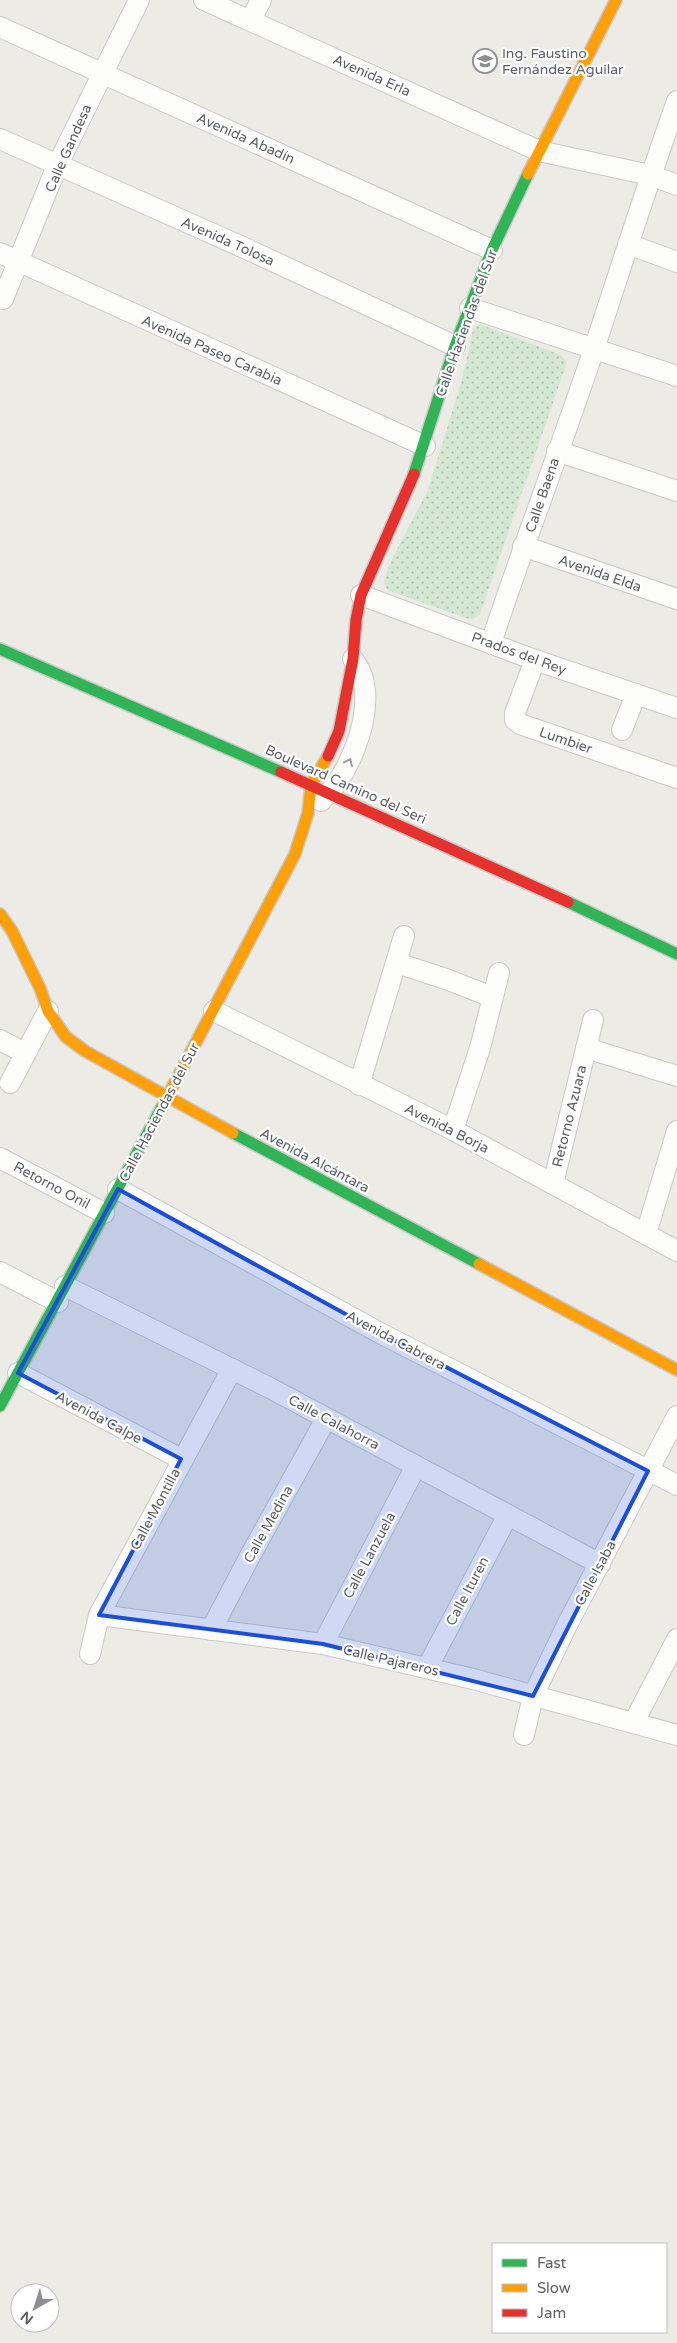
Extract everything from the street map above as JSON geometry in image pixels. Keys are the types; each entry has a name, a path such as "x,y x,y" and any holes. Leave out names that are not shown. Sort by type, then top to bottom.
{"street":[{"name":"Calle Gandesa","path":"4,299 58,166 139,0"},
{"name":"Avenida Erla","path":"204,0 538,151 650,175 677,185"},
{"path":"251,20 261,0"},
{"name":"Calle Haciendas del Sur","path":"2,1397 18,1373 62,1294 214,1011 295,854 308,813 311,785 332,750 339,731 353,659 356,620 361,595 406,499 425,446 455,346 492,250 538,151 592,50 616,0"},
{"name":"Avenida Abadín","path":"0,27 254,140 492,250"},
{"name":"Calle Baena","path":"491,643 595,347 650,175 677,100"},
{"name":"Avenida Tolosa","path":"0,139 249,250 455,346"},
{"path":"628,244 677,262"},
{"name":"Avenida Paseo Carabia","path":"0,253 425,446"},
{"path":"470,308 595,347 677,376"},
{"path":"557,451 677,491"},
{"name":"Avenida Elda","path":"524,546 677,599"},
{"name":"Prados del Rey","path":"361,595 535,660 677,708"},
{"name":"Boulevard Camino del Seri","path":"0,649 515,876 677,954"},
{"path":"308,813 330,793 343,774 360,730 365,701 365,685 362,673 353,659"},
{"name":"Lumbier","path":"535,660 515,713 515,720 520,724 677,778"},
{"path":"622,730 636,694"},
{"name":"Avenida Alcántara","path":"0,914 12,931 40,988 48,1011 66,1037 85,1051 167,1098 677,1370"},
{"path":"359,1085 404,936"},
{"path":"397,963 446,978 492,997"},
{"path":"453,1130 480,1048 499,973"},
{"path":"10,1083 48,1011"},
{"name":"Avenida Borja","path":"214,1011 359,1085 453,1130 677,1251"},
{"name":"Retorno Azuara","path":"553,1184 593,1020"},
{"path":"0,1040 25,1054"},
{"name":"Retorno Azuara","path":"586,1048 677,1076"},
{"path":"646,1234 677,1131"},
{"name":"Retorno Onil","path":"0,1158 104,1214"},
{"name":"Avenida Cabrera","path":"118,1189 380,1333 677,1485"},
{"path":"0,1272 62,1294"},
{"name":"Calle Calahorra","path":"62,1294 232,1369 600,1564"},
{"name":"Calle Montilla","path":"90,1654 99,1615 232,1369"},
{"name":"Avenida Calpe","path":"18,1373 182,1459"},
{"name":"Calle Isaba","path":"524,1734 533,1696 567,1625 677,1416"},
{"name":"Calle Medina","path":"211,1630 326,1418"},
{"name":"Calle Lanzuela","path":"322,1644 416,1466"},
{"name":"Calle Ituren","path":"427,1668 508,1514"},
{"name":"Calle Pajareros","path":"99,1615 322,1644 427,1668 677,1735"},
{"path":"634,1722 677,1639"}],"highlighted area":[{"path":"118,1189 380,1333 648,1471 533,1696 323,1644 99,1615 181,1459 18,1373"}],"green space":[{"path":"479,324 561,355 567,362 480,614 472,620 387,590 384,582 389,565 428,490 462,380 473,330"}],"traffic: fast":[{"path":"414,474 455,346 492,250 528,174"},
{"path":"0,649 281,772"},
{"path":"568,902 677,954"},
{"path":"0,1406 163,1105"},
{"path":"233,1133 479,1264"}],"traffic: slow":[{"path":"528,174 616,0"},
{"path":"163,1105 295,854 308,813 311,785 328,756"},
{"path":"0,914 12,931 40,988 48,1011 66,1037 85,1051 233,1133"},
{"path":"479,1264 677,1370"}],"traffic: jam":[{"path":"328,756 339,731 353,659 356,620 361,595 414,474"},
{"path":"281,772 568,902"}],"place":[{"name":"Ing. Faustino Fernández Aguilar","path":"485,61"}]}
